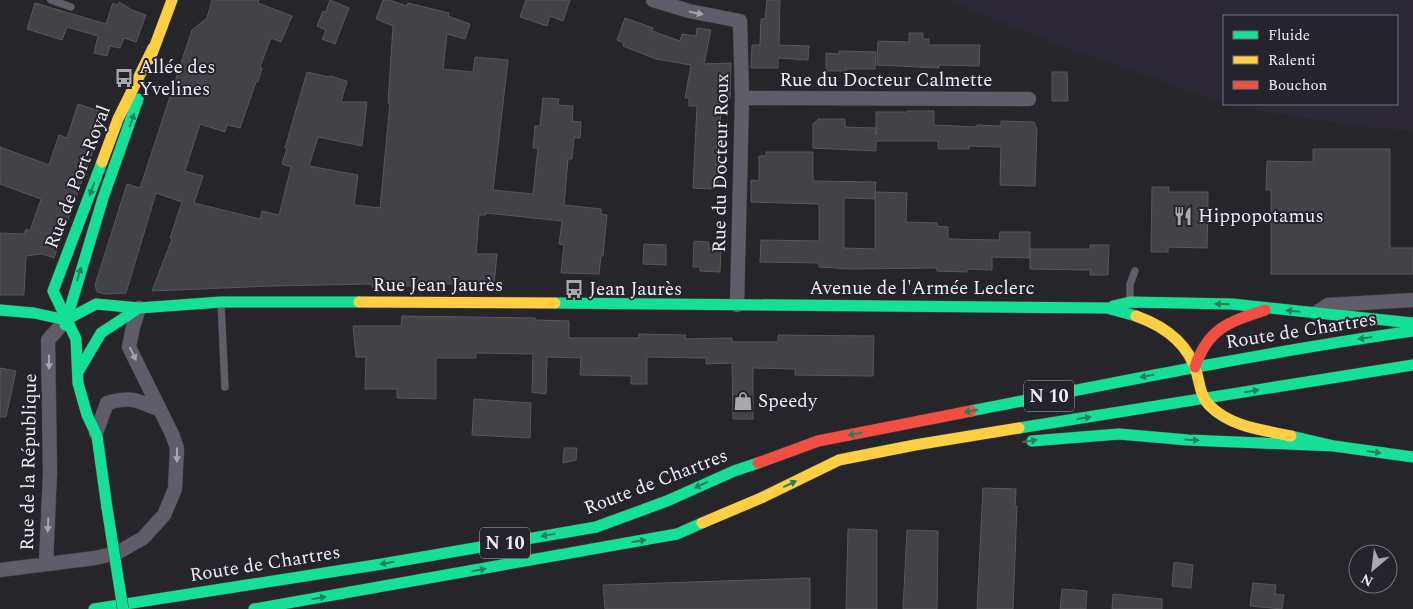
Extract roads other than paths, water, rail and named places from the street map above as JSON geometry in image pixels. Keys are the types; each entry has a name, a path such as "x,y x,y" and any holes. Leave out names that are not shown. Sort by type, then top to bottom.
{"main road":[{"name":"Rue de Port-Royal","path":"64,337 66,320 103,198 134,114 154,48 172,0"},
{"name":"Rue de Port-Royal","path":"99,459 78,419 67,384 72,374 76,339 53,291 118,119 154,48"},
{"name":"Rue Jean Jaurès","path":"66,320 96,304 139,308 221,302 737,305"},
{"name":"Avenue de l'Armée Leclerc","path":"1107,308 1130,302 1232,304 1413,323"},
{"name":"Avenue de l'Armée Leclerc","path":"737,305 1107,308 1148,319 1166,328 1182,344 1195,367"},
{"name":"Rue Jean Jaurès","path":"72,374 101,332 139,308"},
{"name":"Avenue de l'Armée Leclerc","path":"1195,367 1203,347 1216,332 1241,318 1270,308"},
{"path":"0,310 34,313 66,320"},
{"name":"Route de Chartres","path":"94,609 392,562 596,527 667,501 734,471 818,441 1195,367 1322,344 1413,331"},
{"name":"N 10","path":"254,609 677,534 761,498 839,460 914,445 1413,365"},
{"path":"1195,367 1204,399 1226,418 1238,424 1334,446 1413,457"},
{"name":"Rue de Port-Royal","path":"72,374 87,415 96,433 99,459"},
{"path":"1018,443 1056,438 1119,434 1188,440 1334,446"},
{"path":"914,445 938,455"},
{"path":"99,459 123,609"}],"street":[{"name":"Rue du Docteur Roux","path":"654,0 689,11 740,21 742,98 737,305"},
{"name":"Rue du Docteur Calmette","path":"742,98 1029,99"},
{"name":"Avenue de l'Armée Leclerc","path":"1316,312 1328,305 1413,300"},
{"path":"46,564 95,558 117,553 143,538 164,515 175,489 177,448 129,347 139,308"},
{"name":"Rue de la République","path":"0,570 46,564 50,473 48,340 66,320"},
{"path":"96,433 107,403 133,398 160,410"}],"lane":[{"path":"51,0 71,7"},
{"path":"1132,314 1130,284 1135,271"},
{"path":"221,302 225,387"}],"place":[{"name":"Allée des Yvelines","path":"124,78"},
{"name":"Hippopotamus","path":"1183,216"},
{"name":"Jean Jaurès","path":"574,289"},
{"name":"Speedy","path":"743,401"}]}
